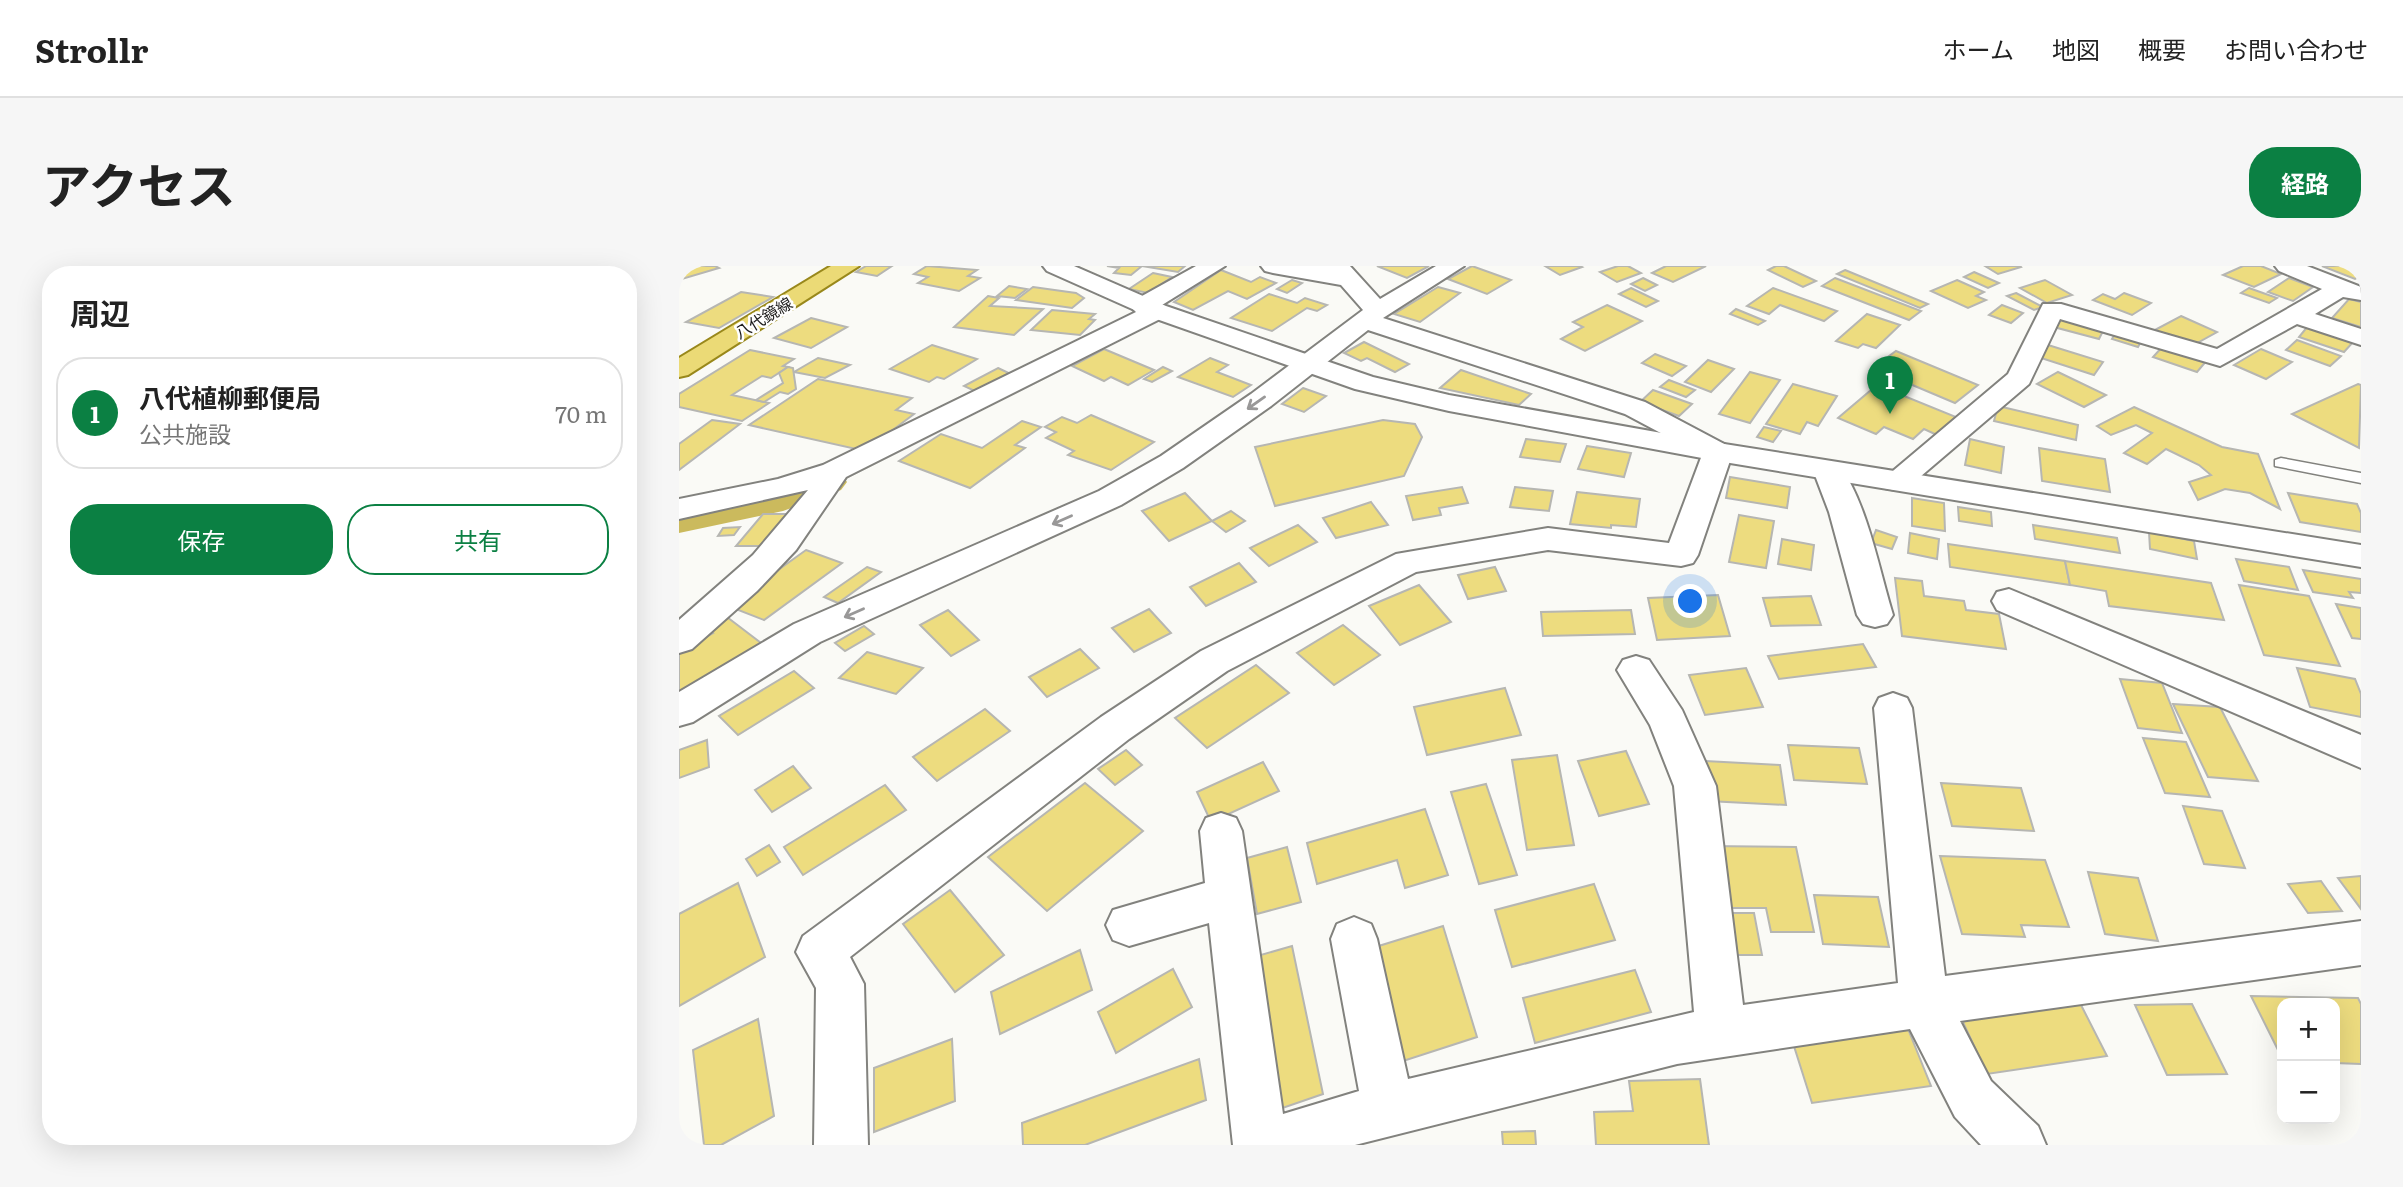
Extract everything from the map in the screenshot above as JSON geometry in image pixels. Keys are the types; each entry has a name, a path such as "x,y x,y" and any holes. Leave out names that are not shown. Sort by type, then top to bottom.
{"main road":[{"name":"八代鏡線","path":"679,369 847,266"}],"street":[{"path":"1055,266 1150,308 1365,383 1449,403 1718,452 2361,556"},
{"path":"679,509 784,487 834,471 897,442 1150,308 1213,266"},
{"path":"1273,266 1343,273 1371,316 1635,408 1718,452"},
{"path":"679,711 807,633 1109,498 1172,462 1312,363 1371,316 1452,266"},
{"path":"2287,266 2351,292"},
{"path":"1896,481 2019,378 2052,309 2220,358 2294,315 2351,292"},
{"path":"2294,315 2361,337"},
{"path":"841,1145 840,984 821,952 1115,728 1215,661 1408,562 1548,538 1681,555 1718,452"},
{"path":"1828,470 1845,512 1875,615"},
{"path":"679,640 776,555 800,526 834,471"},
{"path":"2008,601 2361,752"},
{"path":"1636,670 1668,721 1695,786 1721,1033"},
{"path":"1893,708 1924,1004 1973,1098 2019,1145"},
{"path":"1221,831 1260,1145"},
{"path":"1129,925 1229,897"},
{"path":"1354,939 1389,1111"},
{"path":"1272,1145 1333,1124 1677,1039 2153,969 2361,943"}],"lane":[{"path":"2281,463 2361,478"}],"building":[{"path":"866,266 892,266 877,276 856,272"},
{"path":"927,266 977,270 968,276 980,278 959,291 918,283 928,277 914,274"},
{"path":"1107,266 1142,266 1131,275 1114,273 1119,268"},
{"path":"1142,266 1185,266 1178,272"},
{"path":"1377,266 1429,266 1407,278"},
{"path":"1472,266 1511,280 1487,294 1448,279"},
{"path":"1545,266 1580,266 1582,267 1560,275"},
{"path":"1628,266 1641,273 1617,282 1600,272"},
{"path":"1666,266 1706,266 1673,282 1652,273"},
{"path":"1784,266 1816,281 1803,287 1768,270"},
{"path":"1985,266 2020,266 2021,267 1998,274"},
{"path":"2243,266 2261,266 2281,274 2254,287 2223,275"},
{"path":"2322,266 2361,266 2361,276 2355,279"},
{"path":"679,267 719,268 682,279 679,277"},
{"path":"1221,270 1251,282 1260,277 1276,283 1247,299 1228,291 1193,310 1174,302"},
{"path":"1845,270 1928,304 1920,308 1837,274"},
{"path":"1974,272 1999,283 1988,288 1964,277"},
{"path":"1153,273 1172,277 1148,293 1129,289"},
{"path":"1643,278 1657,285 1645,291 1631,284"},
{"path":"1835,278 1921,311 1909,320 1822,286"},
{"path":"2289,278 2313,287 2293,301 2268,292"},
{"path":"1292,280 1302,283 1287,293 1277,289"},
{"path":"1957,280 1984,292 1976,296 1986,300 1968,308 1931,291"},
{"path":"2045,280 2072,295 2047,303 2020,288"},
{"path":"1009,286 1027,289 1015,298 997,296"},
{"path":"1033,287 1076,293 1084,298 1072,308 1016,300"},
{"path":"1438,287 1460,293 1420,322 1394,314"},
{"path":"1631,288 1658,301 1646,307 1619,294"},
{"path":"1773,288 1837,311 1824,321 1780,305 1769,314 1747,306"},
{"path":"2249,288 2277,298 2269,303 2241,293"},
{"path":"741,292 773,297 719,328 686,322"},
{"path":"2016,293 2043,307 2034,310 2007,296"},
{"path":"2124,293 2151,303 2132,315 2093,300 2103,294 2115,299"},
{"path":"1269,294 1297,303 1305,298 1327,305 1317,311 1307,308 1272,331 1231,318"},
{"path":"988,296 999,298 990,306 1043,309 1014,335 954,327"},
{"path":"2349,299 2361,302 2361,327 2332,318"},
{"path":"1607,305 1642,321 1585,351 1561,339 1583,327 1573,322"},
{"path":"2002,305 2023,313 2011,323 1989,315"},
{"path":"1736,309 1765,321 1758,325 1730,314"},
{"path":"1052,310 1095,314 1089,319 1095,320 1080,335 1031,330"},
{"path":"1867,314 1900,325 1876,348 1863,344 1858,348 1836,341"},
{"path":"2056,316 2104,329 2099,339 2050,326"},
{"path":"2181,316 2217,332 2190,347 2153,331"},
{"path":"811,318 847,327 811,348 774,338"},
{"path":"2308,326 2354,341 2344,352 2299,337"},
{"path":"2117,331 2143,338 2138,347 2112,339"},
{"path":"2297,340 2341,356 2330,366 2286,350"},
{"path":"1364,342 1409,364 1395,372 1367,358 1361,361 1344,353"},
{"path":"932,345 977,359 944,379 937,377 929,382 890,369"},
{"path":"2048,345 2103,362 2094,375 2038,357"},
{"path":"2164,345 2208,359 2197,372 2153,357"},
{"path":"1104,349 1154,370 1128,385 1111,377 1104,381 1072,366"},
{"path":"2261,349 2292,362 2266,379 2234,365"},
{"path":"750,350 794,359 783,366 788,367 771,378 762,376 732,395 769,403 742,421 679,407 679,394"},
{"path":"1896,351 1978,385 1955,403 1891,376 1900,370 1881,362"},
{"path":"1655,354 1686,366 1672,376 1642,363"},
{"path":"818,358 850,365 825,378 794,372"},
{"path":"1210,358 1228,365 1217,372 1251,385 1233,397 1178,377"},
{"path":"1708,360 1734,369 1711,392 1685,382"},
{"path":"788,367 793,368 796,389 788,394 780,392 764,402 756,400 783,383 779,373"},
{"path":"1163,367 1172,371 1152,382 1144,379"},
{"path":"998,368 1013,375 979,393 964,386"},
{"path":"1461,370 1531,394 1519,405 1440,388"},
{"path":"1750,372 1780,380 1750,423 1719,414"},
{"path":"2058,372 2106,395 2084,407 2037,384"},
{"path":"818,379 912,398 896,410 914,414 865,451 749,425"},
{"path":"1669,380 1695,390 1686,397 1660,387"},
{"path":"1793,384 1837,396 1818,426 1807,422 1800,434 1766,424"},
{"path":"1877,385 1956,417 1937,435 1924,429 1913,439 1884,427 1876,434 1838,418"},
{"path":"2361,385 2359,448 2292,414"},
{"path":"1303,388 1326,396 1304,412 1282,404"},
{"path":"1653,390 1692,404 1679,416 1640,402"},
{"path":"1998,406 2078,425 2076,440 1994,421"},
{"path":"2134,407 2222,447 2258,454 2280,509 2250,493 2225,489 2198,500 2189,482 2211,475 2199,465 2166,449 2147,464 2124,453 2152,433 2136,425 2111,435 2097,426"},
{"path":"1091,415 1154,442 1111,470 1068,455 1074,451 1046,438 1056,432 1045,427 1062,417 1077,423"},
{"path":"712,420 740,424 679,470 679,444"},
{"path":"1383,420 1415,424 1422,437 1404,476 1275,506 1255,447"},
{"path":"1022,421 1041,427 1015,445 1025,448 970,488 899,461 941,434 982,448"},
{"path":"1764,427 1781,431 1773,442 1757,437"},
{"path":"1526,439 1566,444 1560,462 1520,457"},
{"path":"1970,439 2004,447 2001,473 1965,465"},
{"path":"1587,446 1631,453 1624,477 1578,469"},
{"path":"2039,448 2105,459 2110,492 2042,481"},
{"path":"1730,477 1790,487 1787,508 1726,498"},
{"path":"1462,487 1468,503 1439,508 1441,515 1413,520 1406,496"},
{"path":"1515,487 1553,491 1549,511 1510,507"},
{"path":"1577,492 1640,499 1636,527 1611,525 1611,528 1570,524"},
{"path":"1185,493 1212,521 1169,541 1142,511"},
{"path":"2288,493 2357,504 2361,513 2361,532 2300,522"},
{"path":"1912,498 1944,503 1945,531 1912,526"},
{"path":"1371,502 1388,525 1336,538 1323,518"},
{"path":"1958,507 1991,512 1992,526 1959,521"},
{"path":"1231,511 1245,521 1226,532 1212,521"},
{"path":"763,514 793,514 767,546 736,546"},
{"path":"1739,515 1774,521 1766,568 1729,562"},
{"path":"1298,525 1317,542 1269,566 1250,548"},
{"path":"2033,525 2117,538 2120,553 2035,539"},
{"path":"740,527 734,535 718,536 723,528"},
{"path":"1876,530 1897,537 1892,549 1871,543"},
{"path":"2149,532 2194,541 2197,559 2150,549"},
{"path":"1910,533 1939,539 1937,559 1908,553"},
{"path":"1782,539 1814,545 1811,570 1778,564"},
{"path":"1948,544 2065,561 2070,585 1950,567"},
{"path":"806,550 842,563 764,620 728,606"},
{"path":"2236,559 2289,567 2298,590 2244,581"},
{"path":"2065,561 2211,583 2224,620 2109,606 2106,591 2070,585"},
{"path":"1239,563 1256,582 1206,606 1190,587"},
{"path":"867,567 881,572 838,603 824,597"},
{"path":"1495,567 1506,591 1468,599 1458,575"},
{"path":"2303,570 2361,579 2361,593 2349,592 2353,598 2313,592"},
{"path":"1895,578 1922,581 1924,596 1964,601 1966,610 1999,614 2006,649 1902,636"},
{"path":"1419,585 1451,622 1400,645 1369,606"},
{"path":"2239,585 2309,596 2340,666 2264,655"},
{"path":"1718,595 1730,636 1657,640 1648,598"},
{"path":"1811,596 1821,625 1771,626 1763,598"},
{"path":"2336,604 2361,608 2361,639 2352,638"},
{"path":"1149,609 1171,633 1134,652 1112,628"},
{"path":"948,610 979,640 951,656 920,625"},
{"path":"1631,610 1635,634 1543,636 1541,612"},
{"path":"723,614 765,646 679,698 679,646 686,648 713,633 703,625"},
{"path":"1343,625 1380,655 1334,685 1297,653"},
{"path":"864,626 874,634 845,651 835,643"},
{"path":"1863,644 1876,667 1779,679 1768,656"},
{"path":"1080,649 1099,668 1047,697 1029,677"},
{"path":"867,652 923,668 896,694 839,678"},
{"path":"1256,665 1289,693 1207,748 1175,718"},
{"path":"1746,668 1763,707 1705,715 1689,675"},
{"path":"2297,668 2355,679 2361,694 2361,717 2310,707"},
{"path":"794,671 814,688 738,735 719,716"},
{"path":"2120,679 2162,683 2182,733 2138,728"},
{"path":"1505,688 1521,735 1427,755 1414,707"},
{"path":"2173,704 2220,707 2258,781 2208,777"},
{"path":"985,709 1010,731 937,781 913,757"},
{"path":"2143,738 2186,742 2210,797 2165,793"},
{"path":"707,740 709,767 679,778 679,750"},
{"path":"1788,745 1859,748 1867,784 1794,780"},
{"path":"1126,750 1142,765 1115,785 1098,769"},
{"path":"1626,751 1649,804 1599,816 1578,761"},
{"path":"1557,755 1574,845 1527,850 1512,760"},
{"path":"1705,761 1780,765 1786,805 1708,801"},
{"path":"1263,762 1279,791 1211,822 1197,792"},
{"path":"793,766 811,788 772,812 755,790"},
{"path":"1085,783 1143,831 1047,911 988,857"},
{"path":"1941,783 2021,788 2034,831 1952,826"},
{"path":"1486,784 1517,875 1479,884 1451,792"},
{"path":"885,785 906,810 803,875 784,847"},
{"path":"2183,806 2222,811 2245,868 2204,864"},
{"path":"1425,809 1448,875 1405,888 1397,860 1317,884 1307,843"},
{"path":"769,845 780,862 757,876 746,859"},
{"path":"1706,846 1796,847 1814,932 1771,932 1766,908 1714,908"},
{"path":"1287,847 1301,902 1257,914 1247,858"},
{"path":"1940,856 2045,860 2069,927 2021,925 2025,937 1962,934"},
{"path":"2088,872 2138,878 2158,941 2105,934"},
{"path":"2361,876 2361,909 2338,878"},
{"path":"2321,881 2342,911 2308,913 2288,884"},
{"path":"738,883 765,957 679,1006 679,914"},
{"path":"1594,884 1615,940 1512,967 1495,910"},
{"path":"950,890 1004,955 955,992 903,924"},
{"path":"1814,895 1878,897 1889,947 1823,944"},
{"path":"1711,913 1754,913 1762,955 1717,955"},
{"path":"1443,926 1477,1037 1397,1063 1369,949"},
{"path":"1292,946 1323,1094 1271,1112 1247,959"},
{"path":"1080,950 1092,990 1000,1034 991,992"},
{"path":"1173,969 1192,1007 1116,1053 1098,1012"},
{"path":"1635,970 1651,1012 1535,1043 1523,998"},
{"path":"2251,996 2358,998 2361,1004 2361,1064 2340,1063 2340,998 2277,998 2277,1048"},
{"path":"2080,1003 2107,1056 1987,1074 1962,1020"},
{"path":"2192,1004 2227,1074 2167,1075 2135,1005"},
{"path":"758,1019 774,1116 721,1145 704,1145 693,1050"},
{"path":"1908,1029 1931,1086 1812,1103 1793,1043"},
{"path":"952,1039 955,1101 874,1132 874,1068"},
{"path":"1199,1059 1206,1100 1085,1145 1023,1145 1022,1123"},
{"path":"1700,1079 1709,1145 1596,1145 1594,1112 1633,1111 1629,1081"},
{"path":"1535,1131 1536,1145 1503,1145 1502,1132"}],"waterway":[{"path":"679,520 769,502 827,482"}],"place":[{"name":"八代植柳郵便局","path":"1890,414"}]}
